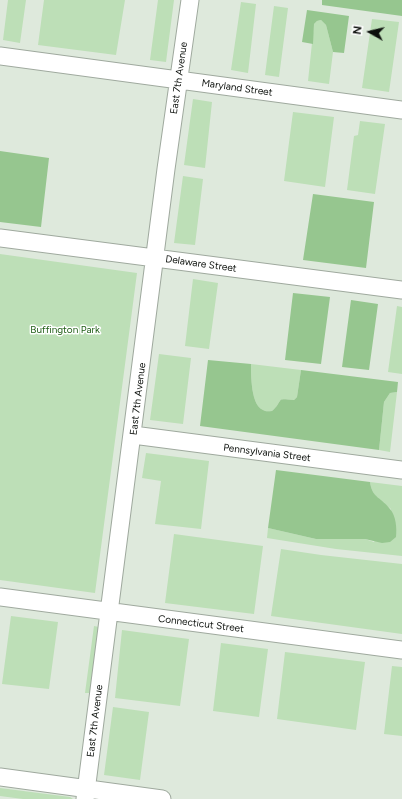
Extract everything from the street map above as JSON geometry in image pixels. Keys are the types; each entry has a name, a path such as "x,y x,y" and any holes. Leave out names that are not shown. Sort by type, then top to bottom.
{"street":[{"name":"East 7th Avenue","path":"86,794 156,258 166,169 190,0"},
{"name":"Maryland Street","path":"0,56 402,110"},
{"name":"Delaware Street","path":"0,238 402,290"},
{"name":"Pennsylvania Street","path":"133,435 402,470"},
{"name":"Connecticut Street","path":"0,597 402,650"},
{"path":"0,777 86,794 162,799"}],"green space":[{"path":"8,0 26,0 20,43 3,40"},
{"path":"44,0 125,0 116,55 38,45"},
{"path":"158,0 174,0 166,62 150,60"},
{"path":"322,0 402,0 402,16 322,5"},
{"path":"241,2 256,4 248,73 231,70"},
{"path":"274,6 288,8 279,77 265,75"},
{"path":"307,10 349,16 344,53 333,52 326,25 321,20 314,24 313,44 302,42"},
{"path":"372,19 399,22 389,92 362,88"},
{"path":"321,20 326,25 333,52 329,84 308,81 314,24"},
{"path":"193,99 212,102 205,168 184,165"},
{"path":"293,112 334,117 325,187 284,181"},
{"path":"360,121 385,124 375,194 347,190 354,136 358,135"},
{"path":"0,151 49,158 41,227 0,222"},
{"path":"183,176 203,179 195,245 174,243"},
{"path":"313,194 374,202 366,268 303,260"},
{"name":"Buffington Park","path":"0,254 137,273 95,593 0,580"},
{"path":"193,279 218,283 209,349 185,346"},
{"path":"293,293 330,297 321,364 285,360"},
{"path":"351,300 378,304 369,370 342,367"},
{"path":"397,306 402,307 402,374 388,372"},
{"path":"159,354 191,358 183,424 150,420"},
{"path":"208,360 251,364 252,390 259,407 266,411 272,411 282,399 294,400 297,397 301,370 398,382 397,392 390,393 384,402 379,450 200,426"},
{"path":"251,364 301,370 297,397 294,400 280,400 272,411 263,410 256,402 252,390"},
{"path":"397,392 390,452 379,450 384,402 390,393"},
{"path":"146,453 209,461 201,529 155,524 161,481 142,478"},
{"path":"276,470 370,482 375,495 387,505 394,515 396,537 390,542 382,543 365,539 316,539 268,528"},
{"path":"370,482 402,486 402,556 336,549 267,538 268,528 316,539 365,539 374,542 391,509 374,494"},
{"path":"174,534 263,546 254,614 165,603"},
{"path":"281,549 402,564 402,634 271,616"},
{"path":"11,616 58,622 49,689 2,684"},
{"path":"94,626 99,627 91,690 89,693 85,693"},
{"path":"122,630 189,639 180,706 115,698"},
{"path":"221,643 268,649 259,717 213,711"},
{"path":"285,652 365,662 356,730 277,719"},
{"path":"392,666 402,667 402,736 384,734"},
{"path":"113,707 149,712 140,780 104,775"},
{"path":"0,788 70,797 73,799 23,799 0,796"}]}
